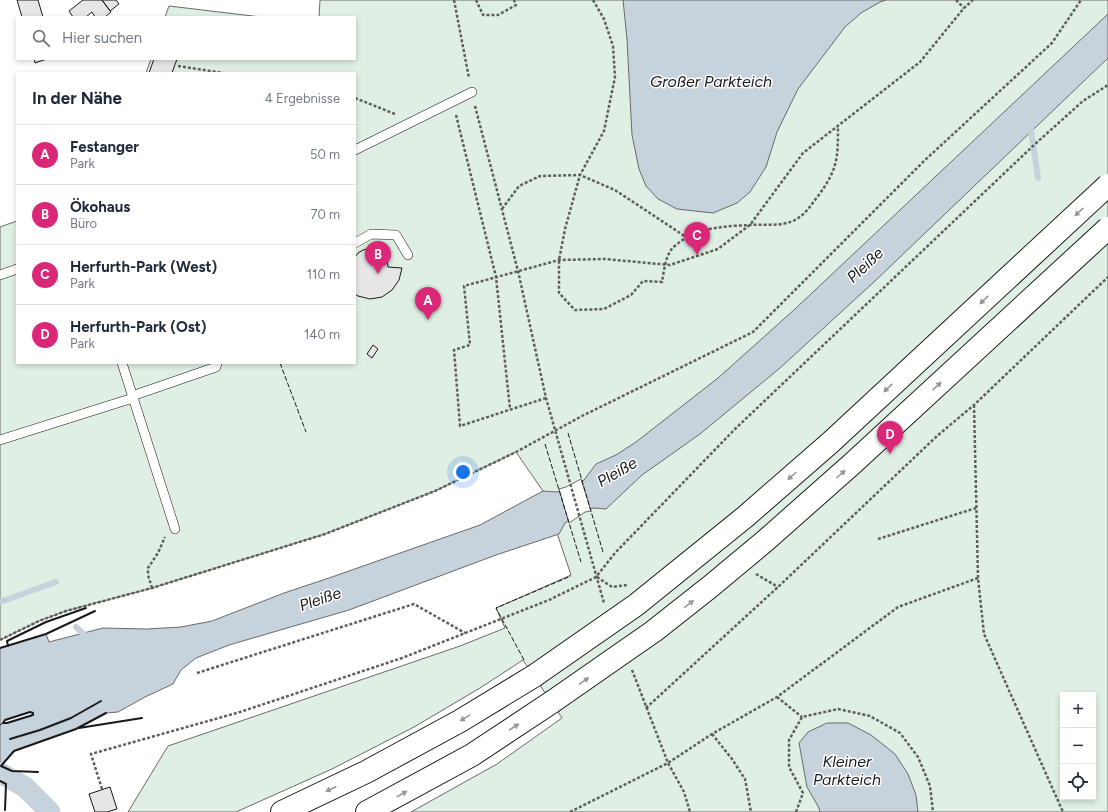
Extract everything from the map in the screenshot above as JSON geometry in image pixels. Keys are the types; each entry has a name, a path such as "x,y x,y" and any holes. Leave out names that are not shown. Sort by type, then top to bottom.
{"highway":[{"path":"282,812 366,772 460,721 534,676 636,605 745,517 836,436 1108,185"},
{"path":"367,812 472,755 603,668 711,586 765,542 852,464 1108,228"}],"lane":[{"path":"356,150 472,92"},
{"path":"356,242 371,234 396,235 408,254"},
{"path":"0,275 16,269"},
{"path":"122,364 175,529"},
{"path":"0,440 133,397 216,367 217,364"}],"path":[{"path":"454,0 472,92 518,271 546,398 592,557"},
{"path":"476,0 482,15 498,15 516,5 514,0"},
{"path":"593,0 604,20 613,46 615,77 604,131 580,175 565,229 559,260 559,293 575,310 604,309 631,295 643,281 662,282 665,264 671,249 686,237 706,230 750,225 783,224 796,220 805,213 823,189 834,168 838,154 838,125"},
{"path":"956,0 964,8"},
{"path":"546,398 460,426 454,350 470,345 464,286 559,260 605,259 670,265 718,249 750,225 804,153 920,62 964,8 973,0"},
{"path":"0,640 39,621 66,611 152,588 325,534 435,490 516,452 582,416 753,332 924,162 1052,43 1081,0"},
{"path":"178,66 217,72"},
{"path":"102,790 91,754 240,712 402,658 549,600 596,577 616,553 741,424 1034,145 1083,101 1108,85"},
{"path":"356,98 411,122"},
{"path":"453,102 496,277 510,409"},
{"path":"502,209 519,186 540,176 580,175 615,190 686,237"},
{"path":"690,812 684,792 668,763 646,708 778,587 937,436 974,405 1108,277"},
{"path":"974,405 978,578 984,634 1064,812"},
{"path":"878,539 976,508"},
{"path":"152,588 148,575 148,568 164,542 166,534 175,529"},
{"path":"596,577 612,587 628,585"},
{"path":"570,812 668,763 712,734 777,697 898,608 978,578"},
{"path":"197,673 414,604 465,634"},
{"path":"777,697 802,717"},
{"path":"796,812 803,793 789,767 789,740 802,717 838,709 870,716 900,733 918,757 924,771 930,786 933,812"},
{"path":"712,734 732,759 744,779 751,812"}],"green space":[{"path":"320,0 1108,0 1108,812 411,812 497,764 562,718 523,660 480,688 414,727 332,769 236,812 128,812 168,746 460,646 505,628 496,608 571,575 543,491 516,452 435,491 325,534 152,588 66,611 39,621 0,640 0,227 16,221 16,364 356,364 356,72 146,72 151,60 356,60 356,16 319,16"},
{"path":"169,6 253,16 165,16"}],"water":[{"name":"Großer Parkteich","path":"623,0 886,0 861,13 845,27 798,89 777,132 766,167 750,192 737,203 713,213 677,209 658,199 646,186 639,169 632,135 627,39"},
{"name":"Pleiße","path":"1108,14 1108,58 875,281 780,368 700,434 642,475 606,509 594,508 585,510 565,523 559,534 496,555 349,610 229,645 196,658 181,670 173,684 118,712 106,713 76,729 14,751 1,765 7,769 0,781 0,648 46,634 49,642 103,628 147,629 181,627 212,621 284,593 480,525 543,491 556,492 567,489 584,480 596,464 616,455 636,442 718,378 795,309","holes":["30,712 33,713 32,715 3,723 5,720"]},
{"name":"Kleiner Parkteich","path":"827,723 848,723 871,735 895,754 908,774 916,795 918,812 820,812 807,787 799,743 808,732"}],"pier":[{"path":"581,479 591,511 585,512 569,523 559,489"}],"building":[{"path":"17,0 38,0 43,16 22,16"},
{"path":"83,0 102,0 111,12 106,16 94,16 92,12 87,16 72,16 69,11"},
{"path":"102,0 116,0 119,4 110,11"},
{"path":"34,60 44,60 35,63"},
{"path":"154,60 177,60 172,72 149,72"},
{"path":"371,248 377,250 383,254 387,260 388,267 402,268 399,280 392,290 382,297 370,299 356,295 356,256 363,250"},
{"path":"373,345 378,349 372,358 367,354"},
{"path":"110,787 117,809 107,812 95,812 89,794"}],"waterway":[{"path":"1030,124 1038,178"},
{"path":"0,602 56,582"},
{"path":"76,627 88,638"},
{"path":"0,773 25,787 50,812"}],"fence":[{"path":"280,364 306,432"},
{"path":"568,433 603,552"},
{"path":"545,444 581,562"},
{"path":"524,660 496,608 571,576"}],"wall":[{"path":"8,646 7,641 46,622 86,608"},
{"path":"0,648 46,634 95,611"},
{"path":"10,739 40,730 71,718 101,701"},
{"path":"30,712 33,713 33,715 3,723 5,720 30,712"},
{"path":"38,772 12,771 1,766 14,751 76,729 106,713"},
{"path":"79,728 142,718"},
{"path":"0,781 6,784 5,810"}],"place":[{"name":"Herfurth-Park (West)","path":"697,255"},
{"name":"Ökohaus","path":"378,274"},
{"name":"Festanger","path":"428,320"},
{"name":"Herfurth-Park (Ost)","path":"890,454"}]}
